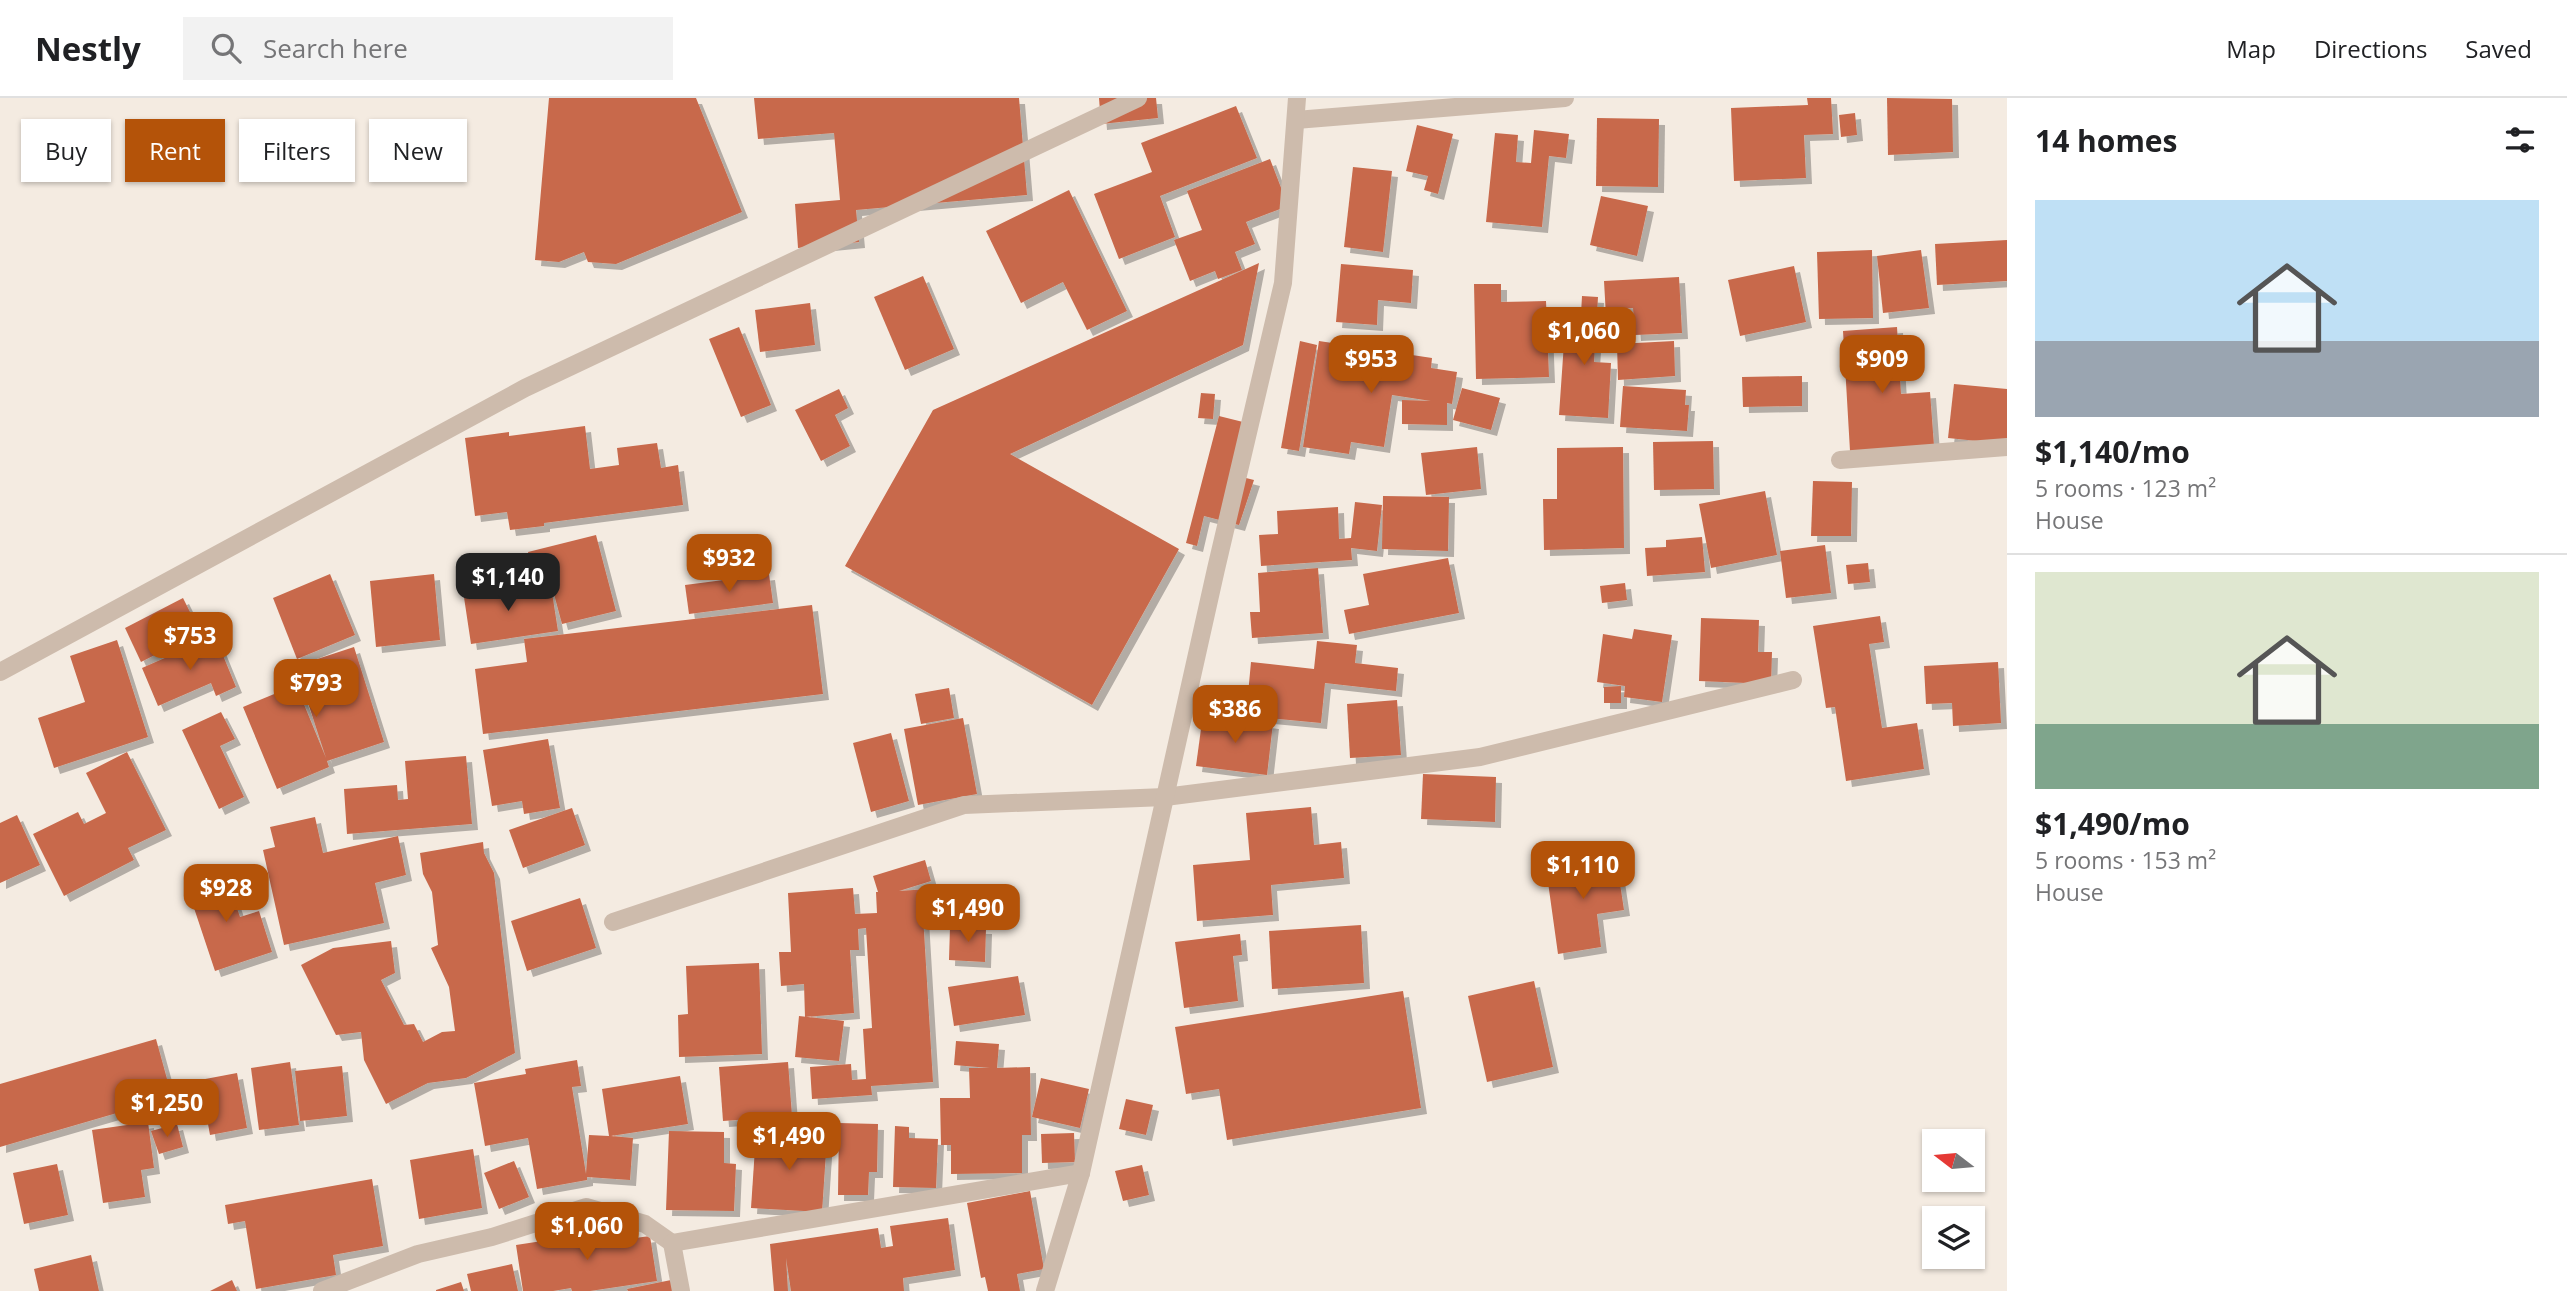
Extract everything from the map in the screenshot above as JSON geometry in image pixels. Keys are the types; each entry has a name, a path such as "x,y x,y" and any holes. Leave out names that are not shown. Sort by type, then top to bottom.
{"street":[{"path":"0,672 525,387 1138,98"},
{"path":"1045,1291 1081,1173 1283,284 1297,98"},
{"path":"1296,120 1565,98"},
{"path":"1840,460 2007,447"},
{"path":"612,922 964,805 1165,797 1480,757 1793,681"},
{"path":"672,1243 1081,1173"},
{"path":"322,1291 418,1254 492,1237 586,1207 645,1224 672,1243 681,1291"}],"building":[{"path":"549,98 696,98 742,212 616,264 588,262 584,252 559,262 535,260"},
{"path":"754,98 1019,98 1027,195 856,210 859,242 798,248 795,204 840,200 834,133 758,139"},
{"path":"1099,98 1156,98 1158,118 1101,124"},
{"path":"1807,98 1831,98 1833,134 1804,135 1806,178 1734,181 1731,108 1808,105"},
{"path":"1887,98 1952,99 1953,152 1888,155"},
{"path":"1236,106 1257,158 1160,196 1175,237 1119,259 1094,194 1152,172 1141,143"},
{"path":"1855,113 1857,135 1841,137 1839,115"},
{"path":"1597,118 1659,119 1658,187 1596,186"},
{"path":"1417,125 1453,134 1438,194 1424,190 1428,176 1406,171"},
{"path":"1534,130 1569,134 1566,158 1549,156 1542,227 1486,222 1495,133 1518,135 1516,162 1531,163"},
{"path":"1270,159 1288,206 1246,222 1255,244 1235,252 1242,270 1218,279 1215,271 1190,281 1174,240 1202,230 1187,191"},
{"path":"1353,167 1392,171 1383,252 1344,247"},
{"path":"1069,190 1127,311 1087,330 1063,282 1021,303 986,231"},
{"path":"1601,196 1648,206 1637,256 1590,245"},
{"path":"2007,240 2007,281 1937,285 1935,244"},
{"path":"1872,250 1873,318 1819,319 1817,252"},
{"path":"1921,250 1929,308 1883,313 1877,256"},
{"path":"1259,263 1243,345 1010,454 1179,549 1092,705 845,566 933,410"},
{"path":"1341,264 1413,270 1411,303 1378,300 1377,325 1336,322"},
{"path":"1794,266 1806,322 1740,336 1728,280"},
{"path":"923,276 954,349 905,370 874,297"},
{"path":"1679,277 1682,333 1635,335 1633,308 1617,309 1618,333 1607,334 1604,281"},
{"path":"1474,284 1501,284 1501,302 1546,301 1549,377 1476,379"},
{"path":"1582,296 1598,297 1594,362 1611,363 1608,418 1559,415 1566,314 1581,314"},
{"path":"810,303 815,345 760,352 755,310"},
{"path":"739,327 771,405 741,417 709,339"},
{"path":"1897,327 1901,394 1930,392 1934,446 1850,451 1843,331"},
{"path":"1300,341 1317,345 1299,451 1281,448"},
{"path":"1319,341 1432,358 1431,368 1457,372 1452,404 1447,403 1447,425 1402,424 1402,400 1431,401 1392,395 1384,447 1351,442 1349,454 1303,447"},
{"path":"1674,341 1675,376 1618,380 1617,344"},
{"path":"1802,376 1802,406 1743,407 1742,377"},
{"path":"1954,384 2007,389 2007,444 1948,438"},
{"path":"1623,386 1686,390 1685,405 1689,405 1687,431 1620,427"},
{"path":"1462,388 1500,398 1491,430 1453,420"},
{"path":"839,389 848,408 835,415 850,446 821,461 795,410"},
{"path":"1201,393 1215,394 1213,419 1198,418"},
{"path":"1219,416 1247,423 1234,475 1254,480 1239,525 1204,516 1197,546 1186,543"},
{"path":"585,426 590,469 619,465 617,448 657,443 661,468 678,465 683,505 510,530 507,512 475,516 465,438 509,432 509,436"},
{"path":"1713,441 1714,489 1654,490 1653,442"},
{"path":"1477,447 1481,489 1426,495 1421,453"},
{"path":"1623,447 1624,548 1544,550 1543,499 1557,499 1557,448"},
{"path":"1813,481 1852,482 1851,536 1811,536"},
{"path":"1765,491 1777,555 1711,568 1699,504"},
{"path":"1383,496 1449,497 1448,551 1382,549"},
{"path":"1355,502 1382,505 1377,551 1351,548 1352,560 1261,566 1259,535 1278,534 1277,511 1338,507 1339,539 1351,538"},
{"path":"596,535 616,611 562,624 550,579 535,583 528,552"},
{"path":"1702,537 1705,572 1647,576 1645,548 1666,547 1666,540"},
{"path":"1825,545 1831,593 1786,598 1780,551"},
{"path":"1448,558 1459,613 1349,634 1344,610 1369,605 1363,574"},
{"path":"1868,563 1870,582 1848,584 1846,565"},
{"path":"1318,568 1323,633 1252,638 1250,612 1260,612 1258,573"},
{"path":"330,574 355,635 297,659 273,598"},
{"path":"434,574 440,640 376,647 370,581"},
{"path":"769,574 773,603 689,614 685,585"},
{"path":"488,580 490,595 551,586 558,631 471,644 462,584"},
{"path":"1625,583 1627,600 1602,603 1600,586"},
{"path":"183,598 200,632 141,662 125,628"},
{"path":"812,605 823,694 483,734 475,669 527,662 524,639"},
{"path":"1880,616 1884,642 1869,644 1882,728 1917,723 1924,769 1846,781 1835,707 1826,708 1813,626"},
{"path":"1701,618 1759,620 1758,652 1772,652 1771,684 1699,681"},
{"path":"1634,629 1672,635 1662,702 1624,697 1625,686 1597,682 1603,634 1632,639"},
{"path":"215,636 236,687 216,696 211,683 158,706 142,668"},
{"path":"117,640 148,737 54,768 38,718 85,702 70,656"},
{"path":"1317,641 1357,645 1355,663 1398,668 1396,691 1325,683 1321,723 1246,716 1251,662 1314,669"},
{"path":"354,647 384,742 327,761 329,767 277,789 243,707 296,685 326,758 296,666"},
{"path":"1998,662 2001,723 1953,726 1952,703 1926,704 1924,666"},
{"path":"1621,686 1621,703 1604,703 1604,687"},
{"path":"949,688 954,718 921,724 915,694"},
{"path":"1397,700 1401,755 1350,758 1347,704"},
{"path":"221,712 235,739 220,746 244,797 219,809 182,730"},
{"path":"1203,714 1273,723 1267,775 1196,766"},
{"path":"963,718 977,794 918,805 904,729"},
{"path":"891,733 909,801 871,812 853,743"},
{"path":"548,739 560,808 524,814 522,801 492,806 483,750"},
{"path":"127,752 166,830 128,848 134,860 64,896 33,834 78,812 84,824 106,813 86,773"},
{"path":"466,756 472,824 347,834 344,789 397,785 398,800 408,799 405,761"},
{"path":"1423,774 1496,777 1495,822 1421,819"},
{"path":"1311,807 1314,845 1341,842 1344,878 1271,885 1273,915 1197,921 1193,865 1250,860 1246,813"},
{"path":"572,808 585,845 523,868 509,830"},
{"path":"17,815 40,865 0,883 0,823"},
{"path":"315,817 323,853 398,836 406,875 375,883 384,923 284,945 263,850 275,847 270,827"},
{"path":"483,842 484,853 494,873 515,1053 466,1078 428,1083 386,1104 364,1060 361,1032 336,1035 301,965 333,948 391,941 395,973 381,980 404,1025 414,1024 423,1042 442,1032 455,1031 449,987 431,948 438,945 432,892 423,874 420,853"},
{"path":"1616,857 1624,910 1597,914 1601,947 1558,954 1546,868"},
{"path":"925,860 931,881 899,891 943,888 945,914 923,915 933,1082 871,1086 872,1095 812,1099 810,1067 851,1064 852,1080 866,1079 863,1029 872,1028 866,928 858,929 859,950 850,950 854,1013 805,1017 804,984 781,986 779,952 791,952 788,893 853,888 855,914 877,913 878,892 873,876"},
{"path":"205,874 207,883 226,876 240,917 259,911 272,952 215,971 185,881"},
{"path":"580,898 596,948 527,971 511,921"},
{"path":"1361,925 1364,983 1272,989 1269,931"},
{"path":"950,927 986,928 985,962 949,960"},
{"path":"1240,934 1242,955 1233,956 1238,1001 1184,1008 1175,942"},
{"path":"759,963 762,1054 679,1057 678,1015 688,1014 686,966"},
{"path":"1018,976 1025,1015 954,1026 948,987"},
{"path":"1534,981 1553,1067 1487,1082 1468,996"},
{"path":"1403,991 1421,1108 1227,1140 1219,1089 1186,1094 1175,1027"},
{"path":"799,1016 844,1021 839,1061 795,1057"},
{"path":"156,1039 172,1097 0,1147 0,1084"},
{"path":"956,1041 999,1044 997,1068 1030,1067 1031,1135 1022,1135 1022,1173 951,1174 951,1145 941,1145 940,1098 970,1098 969,1068 990,1068 954,1065"},
{"path":"577,1060 581,1086 572,1087 586,1174 589,1135 609,1136 602,1089 680,1076 688,1124 611,1136 633,1138 630,1180 587,1177 587,1180 537,1189 528,1138 485,1146 474,1083 526,1074 525,1069"},
{"path":"290,1062 299,1125 259,1130 251,1068"},
{"path":"788,1062 792,1116 723,1121 719,1067"},
{"path":"342,1066 347,1116 300,1121 295,1071"},
{"path":"237,1073 247,1128 210,1135 200,1080"},
{"path":"1041,1078 1089,1089 1080,1128 1032,1117"},
{"path":"1126,1099 1153,1105 1146,1135 1119,1129"},
{"path":"148,1122 154,1168 141,1170 145,1197 103,1203 92,1130"},
{"path":"839,1123 878,1124 877,1172 869,1172 868,1195 838,1195"},
{"path":"177,1124 183,1147 159,1154 151,1131"},
{"path":"895,1126 909,1127 909,1138 938,1139 936,1188 893,1187"},
{"path":"669,1131 724,1132 724,1163 736,1164 734,1211 666,1210"},
{"path":"756,1133 827,1137 822,1212 751,1208"},
{"path":"1074,1133 1075,1162 1042,1163 1041,1134"},
{"path":"473,1149 482,1208 419,1219 410,1160"},
{"path":"514,1161 529,1197 499,1209 484,1173"},
{"path":"57,1164 68,1215 24,1224 13,1173"},
{"path":"1142,1165 1149,1195 1123,1201 1115,1171"},
{"path":"372,1179 383,1246 333,1255 336,1275 256,1289 245,1221 228,1224 225,1205"},
{"path":"1030,1191 1044,1269 1017,1274 1020,1291 988,1291 985,1277 981,1278 967,1203"},
{"path":"948,1218 955,1270 903,1278 904,1291 791,1291 786,1258 788,1291 774,1291 770,1244 878,1228 881,1248 893,1246 890,1226"},
{"path":"627,1228 628,1239 650,1236 657,1281 590,1291 572,1291 571,1288 523,1291 516,1245"},
{"path":"91,1255 99,1291 39,1291 34,1269"},
{"path":"512,1264 518,1291 471,1291 467,1274"},
{"path":"676,1279 679,1291 627,1289"},
{"path":"232,1280 237,1291 210,1291"},
{"path":"461,1282 464,1291 436,1291 436,1290"}]}
